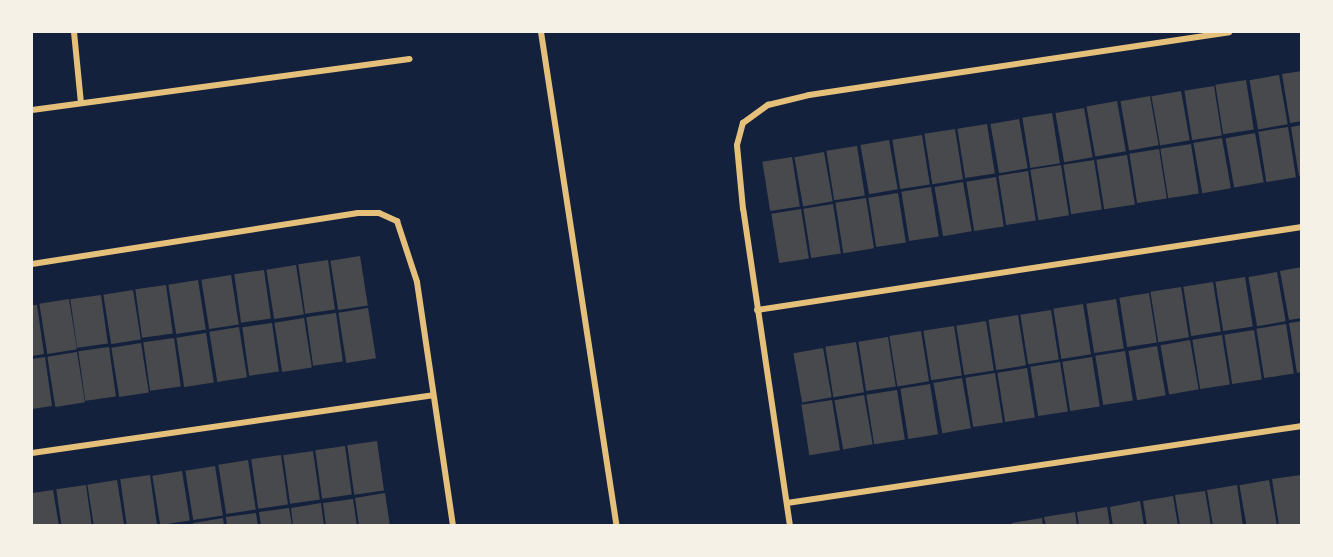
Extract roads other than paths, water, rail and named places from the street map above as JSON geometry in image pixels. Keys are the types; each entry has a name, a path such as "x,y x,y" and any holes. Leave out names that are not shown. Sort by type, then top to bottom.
{"street":[{"path":"74,32 81,103"},
{"path":"541,32 617,525"},
{"path":"790,525 737,160 743,123 768,105 809,95 1228,32"},
{"path":"32,110 410,59"},
{"path":"32,264 358,213 379,213 397,221 417,282 453,525"},
{"path":"758,310 1302,227"},
{"path":"32,453 433,395"},
{"path":"787,503 1302,426"}]}
